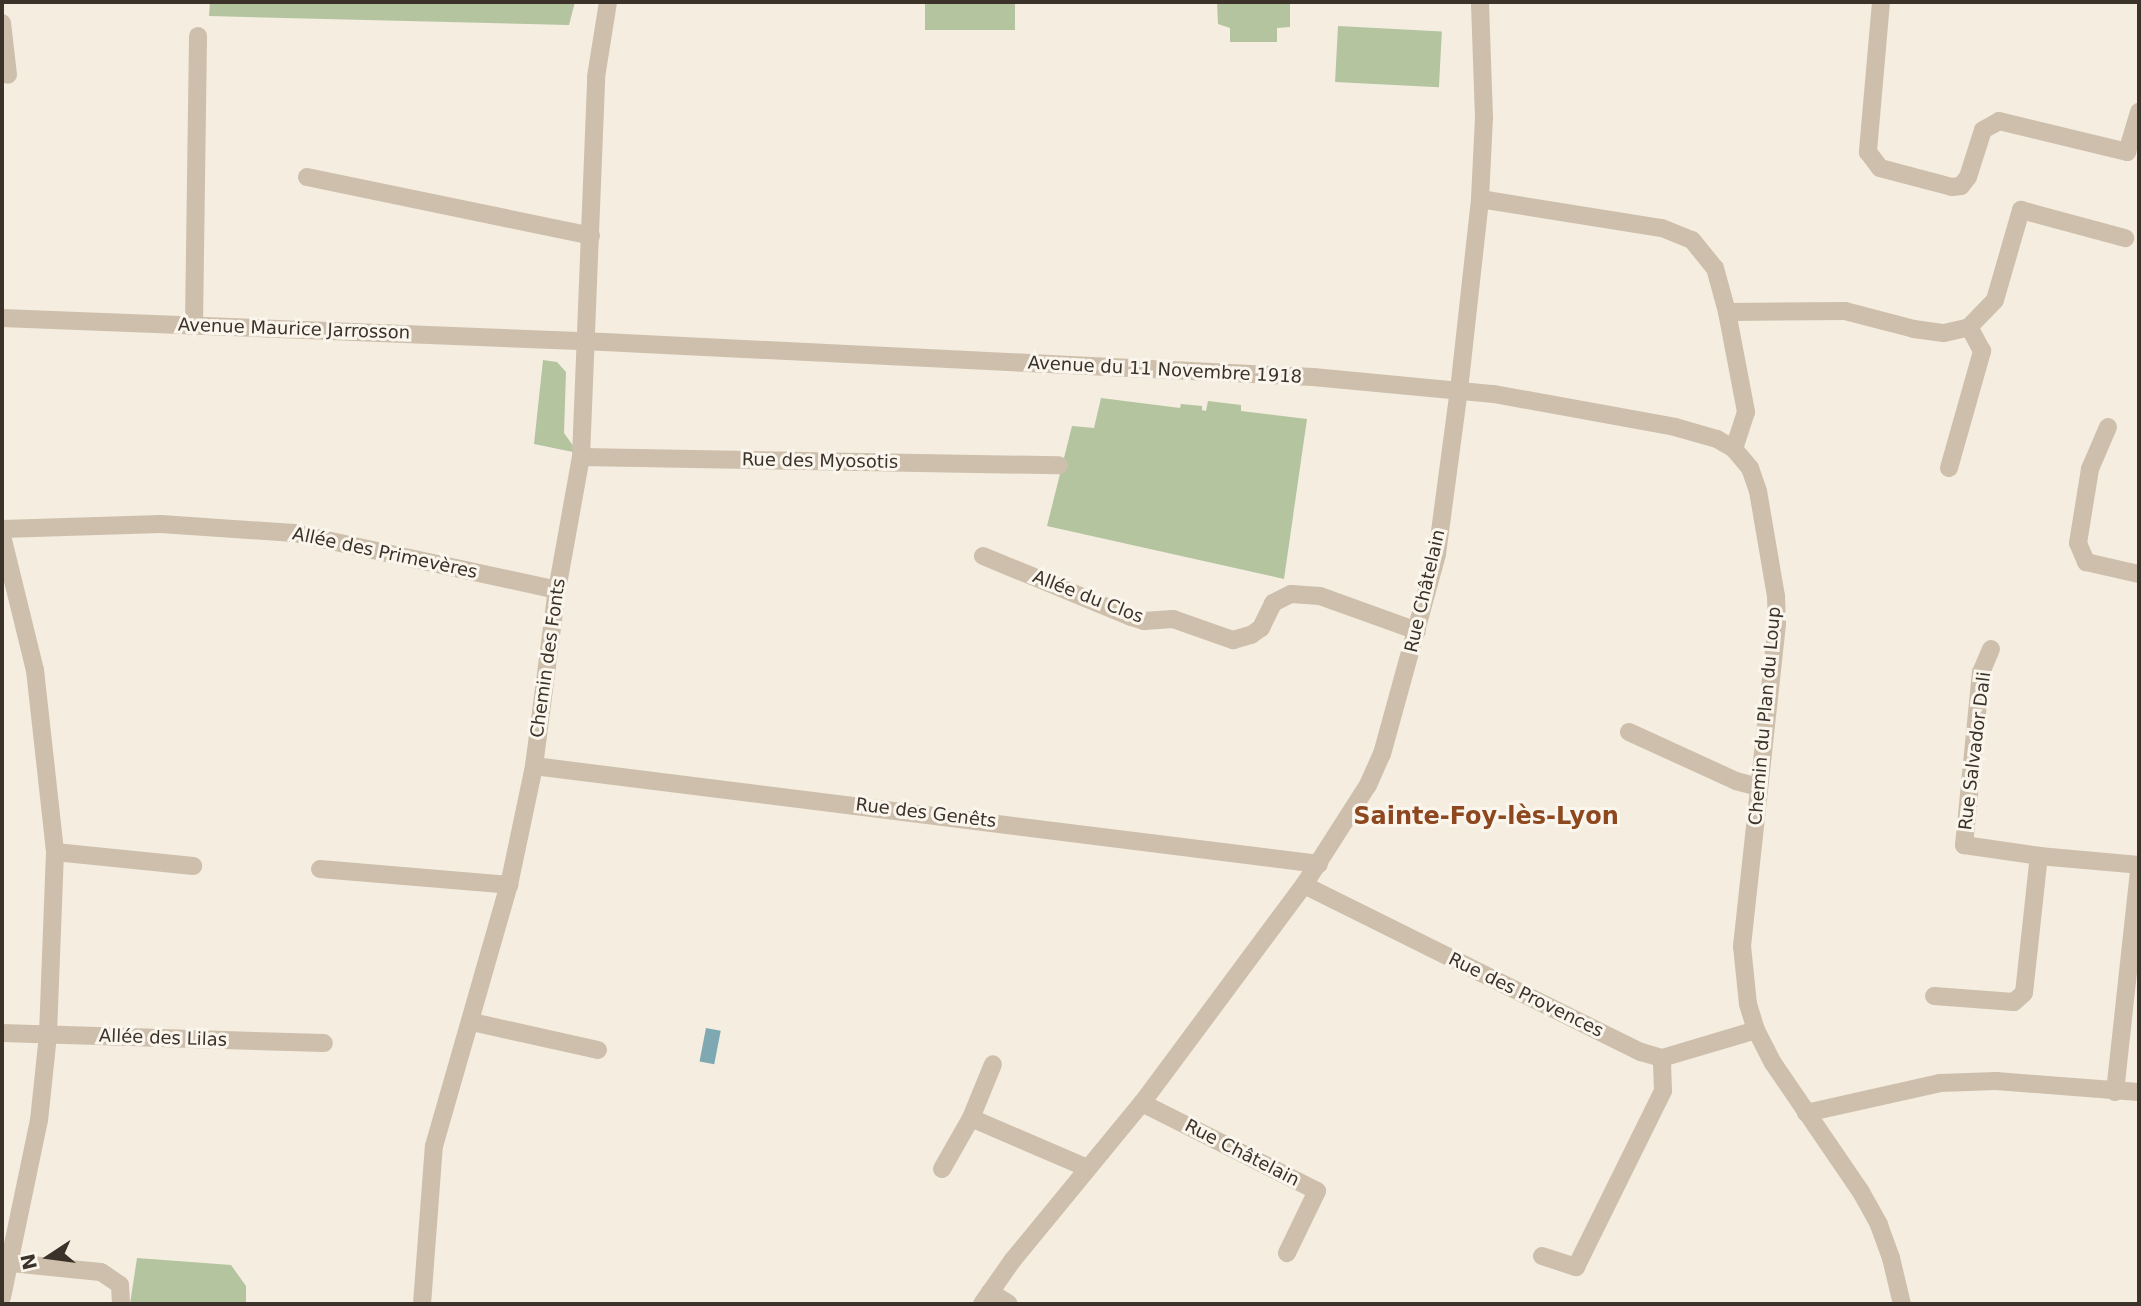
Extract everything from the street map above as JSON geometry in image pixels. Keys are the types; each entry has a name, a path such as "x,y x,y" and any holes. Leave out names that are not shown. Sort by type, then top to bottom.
{"street":[{"name":"Chemin des Fonts","path":"422,1304 434,1146 458,1056 472,1022 509,885 534,766 557,590 581,457 596,77 608,2"},
{"name":"Rue Châtelain","path":"986,1298 1087,1168 1142,1103 1304,885 1368,785 1382,754 1437,554 1459,390 1480,199 1484,118 1480,2"},
{"path":"1881,2 1868,152 1880,168 1952,187 1961,186 1968,177 1983,130 1999,121 2127,152 2139,112"},
{"path":"2,23 8,75"},
{"path":"194,324 198,36"},
{"path":"307,177 591,236"},
{"path":"1480,199 1662,228 1692,240 1715,268 1727,312 1746,412 1734,449"},
{"path":"1727,312 1845,311 1914,329 1944,333 1969,327 1996,300 2021,210 2126,237"},
{"name":"Avenue Maurice Jarrosson","path":"2,318 587,341"},
{"path":"1949,468 1982,351 1969,327"},
{"name":"Avenue du 11 Novembre 1918","path":"587,341 1256,374 1459,390 1675,427 1717,439 1734,449"},
{"path":"2108,427 2090,469 2078,543 2086,562 2139,574"},
{"name":"Chemin du Plan du Loup","path":"1734,449 1750,468 1758,491 1776,596 1777,624 1742,946 1743,975 1756,1030 1806,1112 1861,1192 1879,1225 1891,1258 1902,1304"},
{"name":"Rue des Myosotis","path":"581,457 1059,465"},
{"name":"Allée des Primevères","path":"2,529 161,524 294,533 557,590"},
{"path":"2,536 35,670 55,852 48,1035 40,1120 2,1297"},
{"name":"Allée du Clos","path":"983,556 1131,617 1143,621 1173,619 1233,640 1251,635 1261,628 1273,603 1291,594 1320,596 1417,631"},
{"name":"Rue Salvador Dali","path":"1991,649 1981,672 1964,845 2039,856 2139,865"},
{"path":"1629,732 1735,781 1759,787"},
{"name":"Rue des Genêts","path":"534,766 1093,833 1318,864"},
{"path":"55,852 193,866"},
{"path":"1934,996 2014,1002 2024,993 2039,856"},
{"path":"320,869 509,885"},
{"path":"2115,1092 2139,871"},
{"name":"Rue des Provences","path":"1304,885 1641,1052 1662,1058"},
{"path":"472,1022 598,1049"},
{"path":"1542,1256 1576,1267 1663,1091 1662,1058 1756,1030"},
{"name":"Allée des Lilas","path":"2,1033 324,1043"},
{"path":"942,1169 971,1118 993,1065"},
{"path":"1806,1112 1940,1083 1996,1081 2139,1093"},
{"name":"Rue Châtelain","path":"1142,1103 1317,1191 1287,1253"},
{"path":"971,1118 1087,1168"},
{"path":"11,1263 102,1272 120,1285 121,1304"},
{"path":"986,1298 1009,1304"}],"green space":[{"path":"210,2 575,2 569,25 209,16"},
{"path":"925,2 1015,2 1015,30 925,30"},
{"path":"1217,2 1290,2 1290,27 1277,28 1277,42 1230,42 1230,28 1218,24"},
{"path":"1338,26 1442,31 1439,87 1335,82"},
{"path":"543,360 557,362 566,372 564,433 574,447 573,452 534,444"},
{"path":"1101,398 1180,408 1181,404 1202,406 1202,410 1206,411 1208,401 1241,405 1241,411 1307,419 1284,579 1047,526 1072,426 1094,428"},
{"path":"137,1258 231,1265 246,1286 246,1304 130,1304"}],"water":[{"path":"706,1028 721,1031 714,1064 700,1061"}],"district":[{"name":"Sainte-Foy-lès-Lyon","path":"1486,817"}]}
